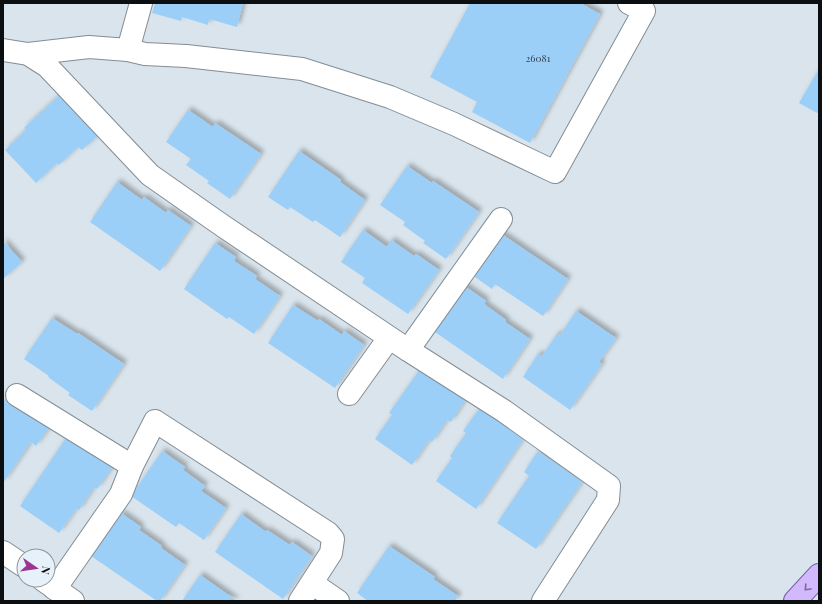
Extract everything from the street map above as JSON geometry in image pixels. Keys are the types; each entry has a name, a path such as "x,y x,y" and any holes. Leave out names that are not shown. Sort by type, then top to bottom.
{"main road":[{"path":"795,601 819,575"}],"street":[{"path":"128,50 141,3"},
{"path":"3,50 28,54 89,47 128,50 145,54 186,56 302,69 397,100 454,124 555,172 644,11 629,3"},
{"path":"28,54 47,66 150,175 388,338 504,411 610,486 608,500 542,601"},
{"path":"408,350 501,219"},
{"path":"349,394 388,338"},
{"path":"17,395 132,466"},
{"path":"56,575 121,494 132,466 156,421 328,533 333,539 331,553 300,601"},
{"path":"3,552 16,561"},
{"path":"312,583 338,601"},
{"path":"55,588 73,601"}],"building":[{"path":"155,3 243,3 237,27 209,19 208,25 182,17 181,21 152,13"},
{"path":"470,3 580,3 600,14 530,143 472,112 477,102 430,77"},
{"path":"819,69 819,110 817,113 799,103"},
{"path":"63,92 101,133 82,150 78,147 59,165 57,163 36,183 5,150 26,130 24,128"},
{"path":"188,110 213,127 215,123 261,154 230,199 207,183 209,181 186,165 191,159 166,142"},
{"path":"299,151 341,180 340,182 365,200 340,237 315,220 313,222 290,207 288,210 268,197"},
{"path":"407,166 432,183 433,181 479,212 446,259 423,243 425,241 403,225 405,222 380,205"},
{"path":"117,182 142,200 144,197 166,213 168,210 191,226 160,271 90,222"},
{"path":"363,230 387,247 391,240 414,256 416,254 439,270 408,314 362,283 365,278 341,262"},
{"path":"500,233 568,279 543,316 495,284 492,289 472,275"},
{"path":"3,241 22,262 3,279"},
{"path":"215,243 236,257 234,261 257,276 255,279 280,296 254,334 229,317 227,319 184,289"},
{"path":"463,285 486,301 484,304 506,320 505,322 530,339 503,379 432,330"},
{"path":"293,305 318,321 319,319 342,335 344,331 364,345 335,388 268,343"},
{"path":"576,311 616,338 599,362 602,364 570,410 523,377 538,354 542,356 557,334 560,335"},
{"path":"52,318 77,334 78,333 124,364 92,411 68,395 70,393 24,359"},
{"path":"420,369 465,400 451,422 447,420 432,442 429,440 412,465 375,439 392,415 389,413"},
{"path":"8,396 51,425 36,446 31,442 3,483 3,402"},
{"path":"479,409 523,439 476,509 436,481 452,458 450,456 466,433 463,431"},
{"path":"68,435 113,466 97,489 94,487 79,510 76,509 59,533 20,506"},
{"path":"162,451 185,467 183,470 205,486 201,491 226,508 204,540 179,523 176,527 131,496"},
{"path":"538,451 582,482 536,549 497,523 529,476 524,472"},
{"path":"121,513 141,527 139,530 162,546 161,548 185,565 160,601 157,601 91,556"},
{"path":"241,514 266,532 267,530 290,545 292,542 312,556 283,599 215,552"},
{"path":"389,546 435,577 433,579 458,596 455,601 368,601 357,593"},
{"path":"200,575 237,601 182,601"}]}
